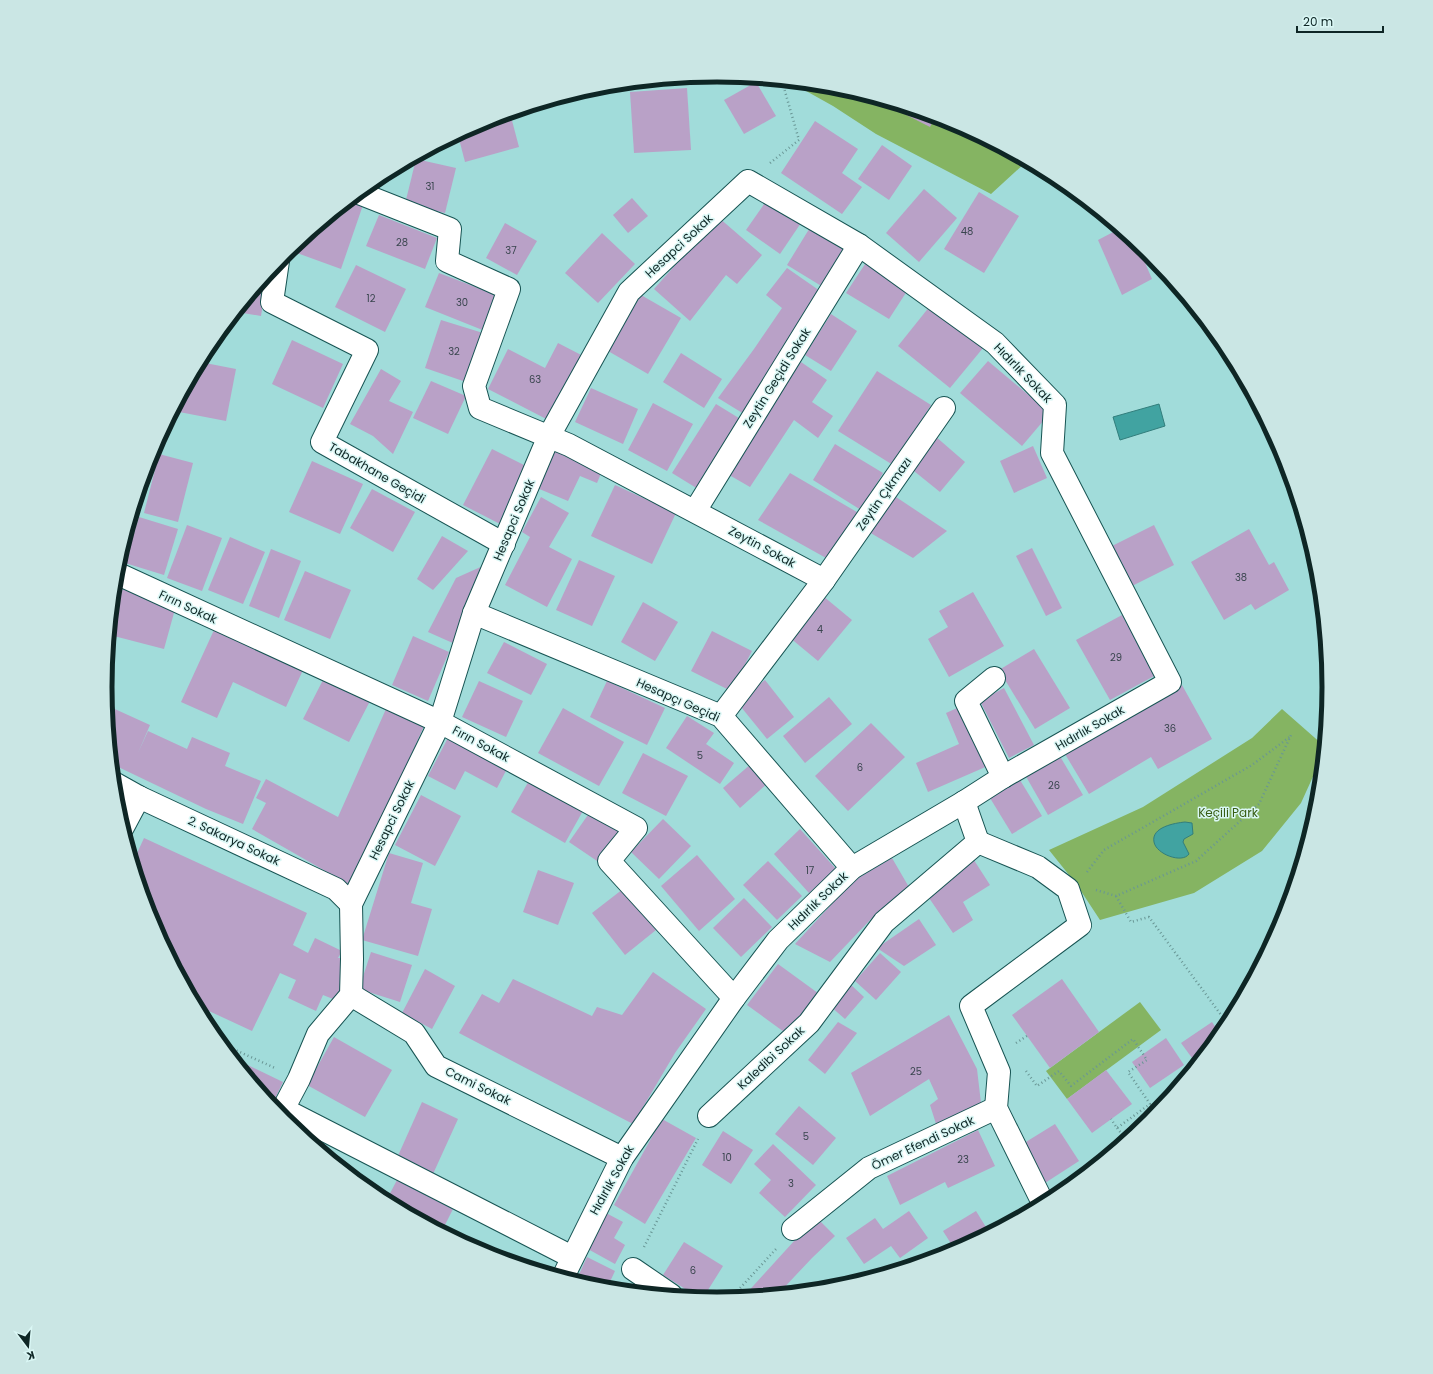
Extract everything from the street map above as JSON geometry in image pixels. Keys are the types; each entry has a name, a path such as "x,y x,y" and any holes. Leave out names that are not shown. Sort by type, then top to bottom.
{"street":[{"name":"Hıdırlık Sokak","path":"565,1272 622,1158 734,998 778,940 852,868 964,802 1002,777 1170,682 1052,453 1055,405 995,343 859,245 748,181"},
{"name":"Hesapci Sokak","path":"351,904 440,722 474,613 549,436 629,292 748,181"},
{"name":"Zeytin Sokak","path":"364,195 450,229 448,261 509,289 474,386 480,408 549,436 695,511 824,580"},
{"name":"Zeytin Geçidi Sokak","path":"695,511 859,245"},
{"name":"Tabakhane Geçidi","path":"276,273 272,302 367,350 322,442 504,544"},
{"name":"Zeytin Çıkmazı","path":"824,580 944,408"},
{"name":"Fırın Sokak","path":"122,576 440,722 636,828 610,861 734,998"},
{"path":"721,716 824,580"},
{"name":"Hesapçı Geçidi","path":"474,613 721,716 852,868"},
{"path":"994,678 966,701 1002,777"},
{"name":"2. Sakarya Sokak","path":"120,786 336,889 351,904"},
{"path":"127,821 140,797"},
{"path":"964,802 978,842 1038,867 1072,887 1080,925 971,1006 999,1072 996,1108 1040,1198"},
{"name":"Kaledibi Sokak","path":"709,1116 809,1023 884,922 978,842"},
{"path":"284,1109 299,1080 318,1034 351,995 351,904"},
{"name":"Cami Sokak","path":"351,995 414,1032 436,1066 622,1158"},
{"name":"Ömer Efendi Sokak","path":"793,1229 869,1168 996,1108"},
{"path":"290,1116 572,1257"},
{"path":"633,1269 664,1290"}],"path":[{"path":"748,181 799,140 783,86"},
{"path":"1291,736 1259,804 1196,861 1116,896 1072,887 1104,850 1252,765 1291,736"},
{"path":"1116,896 1131,922 1149,918 1223,1018"},
{"path":"1022,1066 1037,1086 1059,1071 1071,1086 1133,1039 1147,1060 1128,1072 1150,1104 1117,1128"},
{"path":"232,1049 299,1080"},
{"path":"633,1269 709,1116"},
{"path":"1111,1119 1123,1135"},
{"path":"737,1291 793,1229"}],"green space":[{"path":"801,88 835,94 911,114 984,144 1023,165 991,194 876,134 833,106"},
{"name":"Keçili Park","path":"1282,709 1319,741 1315,772 1301,803 1262,851 1194,893 1100,920 1077,885 1049,850 1143,807 1252,738"},
{"path":"1140,1002 1161,1030 1067,1099 1046,1071"}],"water":[{"path":"1159,404 1165,426 1120,440 1113,417"},
{"path":"1176,823 1192,823 1193,834 1184,839 1183,842 1189,854 1186,857 1175,858 1164,854 1159,850 1154,842 1156,833 1165,827"}],"building":[{"path":"757,83 776,116 744,134 724,100"},
{"path":"687,88 691,150 634,153 630,92"},
{"path":"896,110 932,122 930,127"},
{"path":"511,118 519,147 465,162 459,139"},
{"path":"815,121 858,149 842,173 862,187 842,214 781,173"},
{"path":"882,145 912,166 889,200 858,179"},
{"path":"420,160 456,168 445,213 405,204 415,162"},
{"path":"924,189 957,218 919,262 886,233"},
{"path":"979,192 1019,216 984,273 944,249"},
{"path":"769,197 803,220 780,254 746,230"},
{"path":"632,198 648,216 628,233 613,215"},
{"path":"358,200 364,202 341,269 297,253 318,232 348,207"},
{"path":"379,215 437,238 425,269 366,246"},
{"path":"718,217 762,255 737,284 726,275 690,321 654,289"},
{"path":"505,223 537,241 517,275 486,258"},
{"path":"811,226 847,248 823,287 787,265"},
{"path":"1114,231 1143,258 1152,279 1122,295 1098,240"},
{"path":"602,233 635,264 598,303 565,273"},
{"path":"867,261 909,288 889,319 846,293"},
{"path":"356,265 406,289 385,332 335,307"},
{"path":"787,268 823,293 744,414 718,398 782,308 766,295"},
{"path":"439,273 499,296 485,331 425,307"},
{"path":"266,283 261,316 242,313"},
{"path":"641,295 681,318 648,374 608,351"},
{"path":"930,306 983,348 950,388 898,346"},
{"path":"831,314 857,331 831,371 805,355"},
{"path":"441,320 483,333 466,382 425,368"},
{"path":"292,340 343,364 323,408 272,384"},
{"path":"558,343 587,358 554,423 488,389 508,349 545,368"},
{"path":"681,353 722,379 704,408 663,382"},
{"path":"988,361 1050,413 1022,446 960,393"},
{"path":"801,362 827,380 812,402 833,416 818,438 794,420 750,487 724,472"},
{"path":"206,363 236,369 226,421 178,412"},
{"path":"381,369 401,381 389,401 413,412 393,454 373,436 350,424"},
{"path":"877,371 931,405 893,465 838,431"},
{"path":"431,381 466,396 448,434 413,418"},
{"path":"591,388 638,409 623,444 575,422"},
{"path":"653,403 693,424 667,471 628,450"},
{"path":"716,404 742,420 698,489 672,473"},
{"path":"935,436 965,462 940,492 909,467"},
{"path":"835,444 883,473 861,510 813,480"},
{"path":"1033,446 1047,478 1014,493 1000,461"},
{"path":"492,449 530,468 500,524 463,505"},
{"path":"553,450 602,471 597,483 580,476 568,501 537,488"},
{"path":"159,454 193,463 178,522 144,513"},
{"path":"312,461 363,484 340,534 289,512"},
{"path":"790,473 862,515 835,563 758,520"},
{"path":"615,485 676,513 652,564 591,536"},
{"path":"372,489 415,512 393,552 350,528"},
{"path":"541,497 569,513 549,547 572,559 547,607 505,585 530,537 522,532"},
{"path":"896,497 947,531 913,558 869,532"},
{"path":"139,517 178,529 164,575 125,563"},
{"path":"187,525 222,538 202,591 167,578"},
{"path":"1154,525 1174,565 1128,588 1108,548"},
{"path":"1249,529 1269,565 1274,562 1289,590 1255,610 1251,604 1224,620 1191,562"},
{"path":"442,536 468,551 433,590 417,579"},
{"path":"230,537 265,552 243,604 208,590"},
{"path":"1032,548 1062,608 1046,616 1016,556"},
{"path":"271,549 301,561 279,618 249,606"},
{"path":"579,560 615,576 592,626 556,610"},
{"path":"485,565 455,644 428,632 456,578"},
{"path":"305,571 351,590 330,639 284,620"},
{"path":"123,588 177,602 164,649 114,636 117,611"},
{"path":"973,592 1004,646 949,677 928,639 948,627 939,611"},
{"path":"823,596 852,620 818,661 789,637"},
{"path":"643,602 678,622 655,661 621,642"},
{"path":"1122,615 1156,675 1110,700 1076,640"},
{"path":"214,630 303,670 286,707 233,682 217,718 181,702"},
{"path":"712,631 752,651 731,691 691,671"},
{"path":"413,636 449,652 428,701 392,685"},
{"path":"504,642 547,664 531,695 487,673"},
{"path":"1034,649 1070,708 1035,729 999,670"},
{"path":"324,678 370,701 349,742 303,719"},
{"path":"765,680 794,717 767,739 737,702"},
{"path":"479,681 523,701 506,737 462,717"},
{"path":"607,681 665,708 647,745 590,717"},
{"path":"1182,685 1212,739 1158,769 1151,757 1089,794 1065,754"},
{"path":"1004,688 1034,745 1009,758 980,701"},
{"path":"829,697 852,724 805,763 783,736"},
{"path":"964,705 990,765 928,792 916,763 959,744 946,713"},
{"path":"113,708 150,725 138,753 148,731 187,749 192,737 230,753 225,766 261,781 243,824 206,809 117,766"},
{"path":"563,708 624,742 599,786 538,753"},
{"path":"386,709 424,726 376,834 348,884 252,829 266,803 256,798 266,779 338,817"},
{"path":"687,716 714,733 706,744 734,763 720,784 666,748"},
{"path":"871,723 905,757 848,811 815,776"},
{"path":"450,734 509,765 497,788 465,771 455,790 428,776"},
{"path":"643,753 688,776 666,816 622,793"},
{"path":"1058,753 1083,795 1048,815 1024,773"},
{"path":"751,764 768,783 740,808 723,788"},
{"path":"530,779 584,809 565,843 511,812"},
{"path":"1020,780 1042,816 1012,834 990,798"},
{"path":"421,795 461,816 435,866 395,845"},
{"path":"590,812 621,832 600,863 569,842"},
{"path":"663,819 691,846 659,879 631,852"},
{"path":"800,829 836,869 809,893 774,854"},
{"path":"144,838 307,913 293,945 308,953 315,938 342,951 338,958 343,958 340,975 348,979 338,1001 323,995 316,1011 288,998 296,980 280,973 252,1031 205,1009 174,955 158,919 136,856"},
{"path":"389,853 423,863 411,903 432,909 418,956 362,940"},
{"path":"697,855 735,899 699,931 661,886"},
{"path":"972,857 990,885 963,902 973,920 953,933 927,895"},
{"path":"892,858 913,894 871,919 830,962 795,944 853,881"},
{"path":"768,861 802,896 777,920 743,885"},
{"path":"538,870 574,883 558,925 523,912"},
{"path":"623,889 656,930 625,955 592,913"},
{"path":"744,898 772,927 741,957 713,928"},
{"path":"919,919 936,945 904,966 877,948"},
{"path":"371,952 412,965 400,1002 359,989"},
{"path":"880,953 901,972 876,1000 855,981"},
{"path":"778,964 822,996 791,1037 747,1005"},
{"path":"425,969 455,986 432,1029 402,1013"},
{"path":"653,972 706,1009 675,1053 633,1124 459,1033 482,994 499,1003 513,979 592,1016 597,1007 622,1015"},
{"path":"1062,979 1099,1032 1050,1068 1012,1015"},
{"path":"850,984 864,997 845,1019 830,1006"},
{"path":"949,1015 977,1069 981,1103 937,1127 930,1105 938,1099 929,1079 870,1116 851,1073"},
{"path":"838,1022 857,1033 825,1074 808,1060"},
{"path":"1212,1022 1216,1028 1195,1056 1192,1058 1181,1043"},
{"path":"334,1037 392,1070 365,1117 307,1085"},
{"path":"1166,1038 1184,1065 1150,1088 1132,1062"},
{"path":"243,1063 283,1082 275,1100"},
{"path":"1106,1070 1132,1104 1092,1133 1067,1099"},
{"path":"422,1102 458,1119 433,1174 397,1158"},
{"path":"799,1106 836,1138 813,1165 775,1134"},
{"path":"662,1119 696,1138 645,1224 614,1205"},
{"path":"1055,1124 1079,1161 1045,1183 1021,1145"},
{"path":"978,1130 995,1166 948,1188 945,1182 900,1205 887,1176"},
{"path":"723,1131 753,1150 731,1184 702,1165"},
{"path":"773,1144 816,1185 785,1217 759,1193 771,1180 754,1164"},
{"path":"397,1180 453,1209 444,1227 389,1195"},
{"path":"909,1211 928,1238 900,1258 891,1246 864,1264 846,1238 875,1218 883,1229"},
{"path":"976,1211 987,1228 951,1244 943,1231"},
{"path":"606,1213 623,1222 614,1238 625,1245 615,1264 586,1248"},
{"path":"818,1219 835,1236 784,1288 748,1291 795,1240"},
{"path":"684,1242 723,1266 707,1292 689,1291 663,1275"},
{"path":"587,1257 615,1271 610,1282 579,1275"}]}
